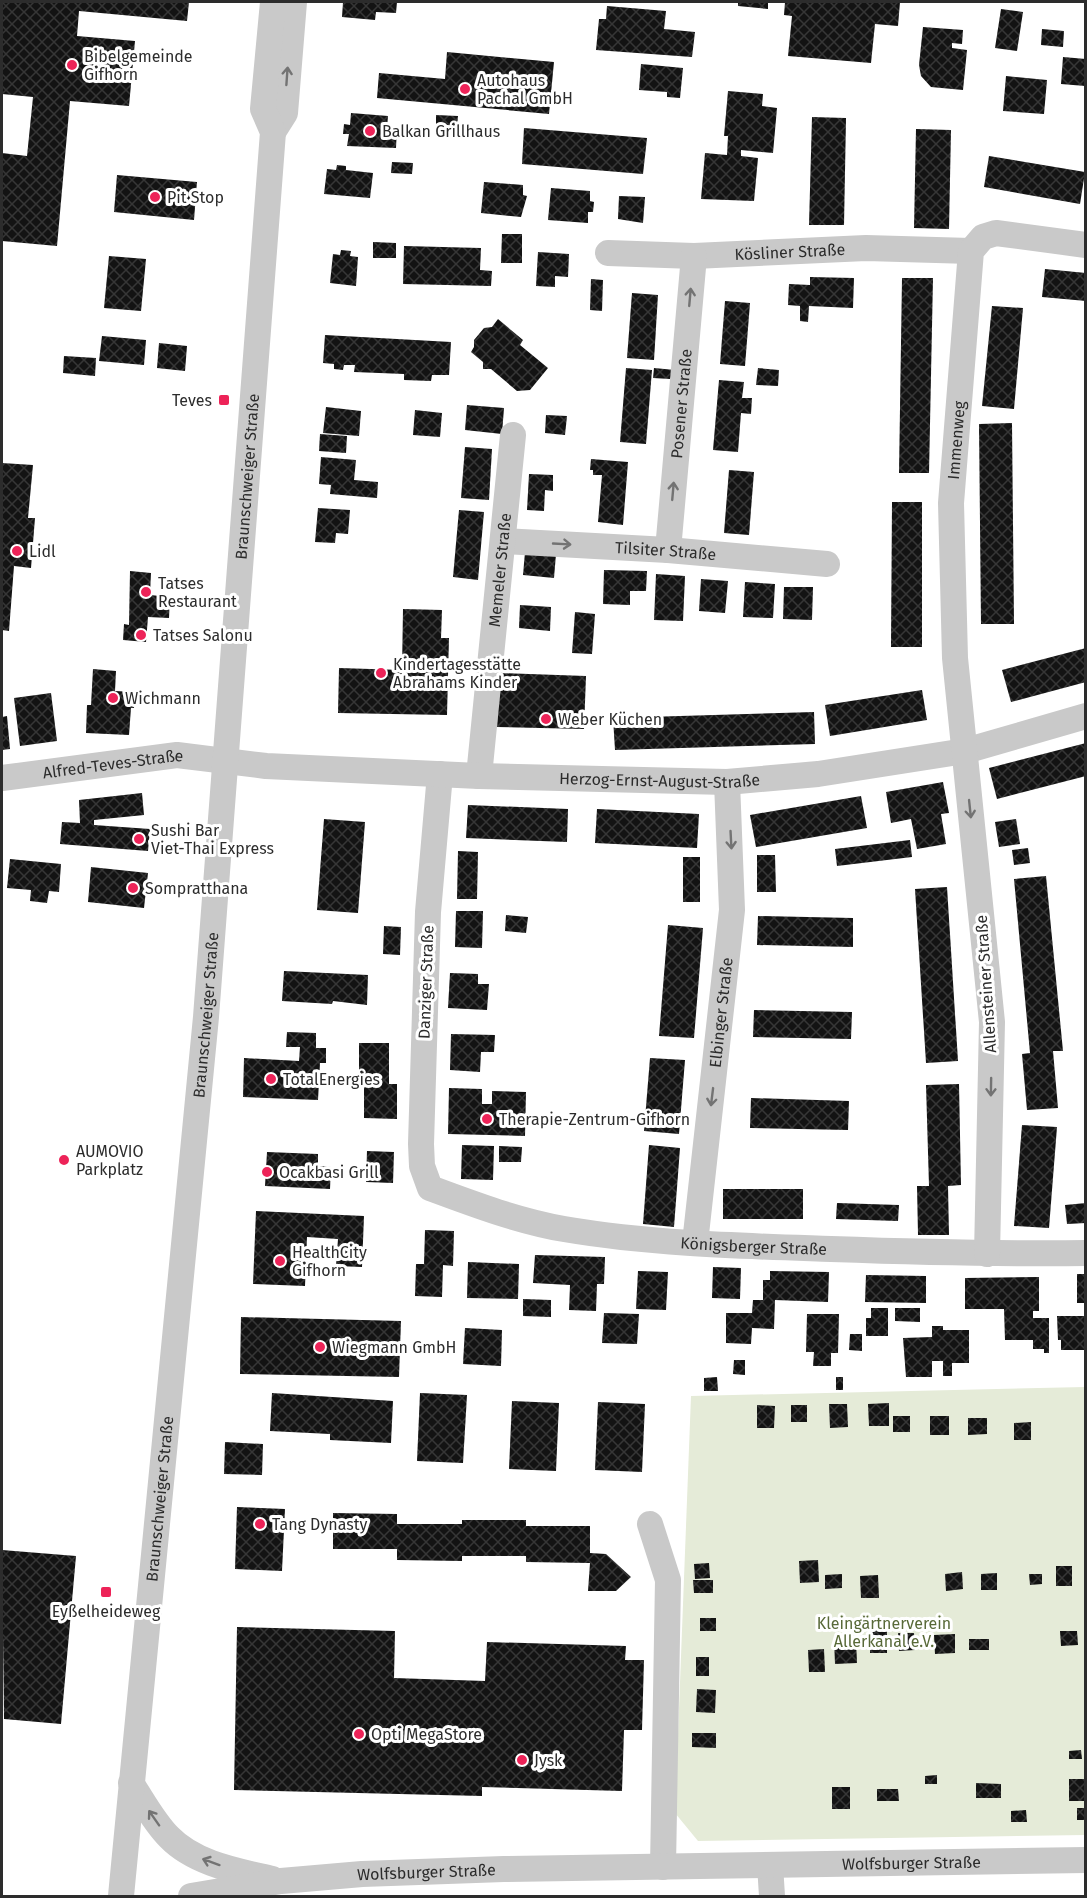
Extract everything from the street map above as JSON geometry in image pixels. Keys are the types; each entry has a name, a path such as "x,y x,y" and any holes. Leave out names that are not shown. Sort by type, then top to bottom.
{"street":[{"name":"Braunschweiger Straße","path":"121,1896 206,1017 273,132 263,109 273,2"},
{"name":"Braunschweiger Straße","path":"273,132 285,113 294,2"},
{"path":"971,251 983,237 996,233 1086,245"},
{"name":"Kösliner Straße","path":"608,253 694,256 850,248 971,251"},
{"name":"Immenweg","path":"964,751 955,658 951,502 971,251"},
{"name":"Posener Straße","path":"668,550 694,256"},
{"name":"Memeler Straße","path":"479,776 513,435"},
{"name":"Tilsiter Straße","path":"504,541 668,550 827,564"},
{"name":"Herzog-Ernst-August-Straße","path":"226,762 479,776 727,782 818,774 964,751 1086,716"},
{"name":"Allensteiner Straße","path":"964,751 992,1022 987,1254"},
{"name":"Alfred-Teves-Straße","path":"2,778 177,755 226,762"},
{"name":"Danziger Straße","path":"429,1188 422,1166 421,1144 428,912 440,774"},
{"name":"Elbinger Straße","path":"695,1243 732,921 727,782"},
{"name":"Königsberger Straße","path":"429,1188 471,1203 563,1228 695,1243 987,1254 1086,1253"},
{"path":"650,1524 668,1580 663,1867"},
{"path":"131,1783 170,1839 183,1848 196,1856 227,1868 281,1881"},
{"name":"Wolfsburger Straße","path":"191,1896 281,1881 362,1874 1086,1860"},
{"path":"770,1865 772,1896"}],"green space":[{"name":"Kleingärtnerverein Allerkanal e.V.","path":"1085,1387 1085,1835 698,1841 675,1813 691,1396"}],"building":[{"path":"2,2 189,2 187,21 79,11 77,36 135,41 129,106 70,101 57,246 2,241 2,153 27,156 33,97 2,94"},
{"path":"343,2 397,2 396,13 376,12 375,20 342,17"},
{"path":"738,2 768,2 768,9 738,6"},
{"path":"785,2 900,2 898,26 875,24 871,63 788,56 792,16 784,15"},
{"path":"607,6 666,11 664,29 695,32 692,57 596,50 599,19 606,19"},
{"path":"1001,9 1023,12 1017,51 995,48"},
{"path":"923,27 963,30 962,44 952,43 952,48 967,50 963,90 931,87 921,76 919,65"},
{"path":"1042,29 1064,31 1063,47 1041,45"},
{"name":"Autohaus Pachal GmbH","path":"447,52 554,62 549,114 377,98 379,73 445,79"},
{"path":"1063,57 1086,59 1085,86 1061,84"},
{"path":"641,64 683,68 680,98 667,97 667,92 639,90"},
{"path":"1006,76 1047,80 1044,114 1003,111"},
{"path":"728,91 763,94 762,106 777,108 773,153 741,150 741,156 758,158 754,201 701,199 705,153 727,155 728,136 724,136"},
{"name":"Balkan Grillhaus","path":"351,113 388,116 387,128 397,128 396,148 347,146 349,134 343,134 344,124 350,125"},
{"path":"436,115 458,116 457,128 436,127"},
{"path":"812,117 846,118 844,225 809,225"},
{"path":"524,128 647,138 643,174 522,164"},
{"path":"916,129 951,130 949,229 914,228"},
{"path":"989,156 1085,172 1080,204 984,187"},
{"path":"392,162 413,163 412,174 391,173"},
{"path":"337,165 346,166 346,170 373,173 370,198 324,194 327,169 336,170"},
{"name":"Pit Stop","path":"117,175 197,182 194,220 114,212"},
{"path":"484,182 523,185 523,195 527,196 521,217 481,213"},
{"path":"551,188 590,191 590,201 594,202 593,212 588,212 588,223 548,220"},
{"path":"619,196 645,197 643,223 618,219"},
{"path":"502,234 522,234 522,263 501,263"},
{"path":"373,242 396,243 396,258 373,258"},
{"path":"404,246 481,248 480,270 492,271 491,286 403,284"},
{"path":"341,250 351,251 350,256 358,257 356,286 330,283 333,254 340,255"},
{"path":"538,252 569,254 568,277 555,276 555,287 536,286"},
{"path":"109,256 146,259 141,311 104,308"},
{"path":"1045,269 1086,273 1086,301 1042,297"},
{"path":"810,277 854,278 853,308 809,306 808,322 800,321 800,306 788,305 789,284 810,285"},
{"path":"902,278 933,278 929,473 899,473"},
{"path":"591,279 603,280 602,311 590,310"},
{"path":"632,293 658,295 654,360 627,358"},
{"path":"725,301 750,303 745,366 720,364"},
{"path":"992,306 1023,308 1014,409 982,406"},
{"path":"498,319 523,340 520,345 548,368 530,390 517,391 491,369 483,369 483,362 471,352 474,340 484,328 492,327"},
{"path":"325,335 451,342 449,375 432,375 431,381 404,380 404,374 354,372 355,365 344,365 343,370 334,369 334,364 323,363"},
{"path":"102,336 146,340 144,365 99,361"},
{"path":"159,343 187,346 185,371 157,368"},
{"path":"64,356 96,358 95,376 63,373"},
{"path":"626,368 652,370 646,444 620,442"},
{"path":"654,368 675,370 670,379 653,378"},
{"path":"758,368 779,370 778,386 756,385"},
{"path":"719,380 744,382 742,398 752,398 751,414 741,413 738,452 713,450"},
{"path":"467,405 504,408 502,434 465,430"},
{"path":"326,407 361,411 359,436 323,433"},
{"path":"415,410 442,413 440,437 413,435"},
{"path":"546,415 567,416 565,435 545,433"},
{"path":"1012,423 1014,624 981,624 979,424"},
{"path":"320,434 347,436 346,453 319,451"},
{"path":"465,447 492,449 489,500 461,498"},
{"path":"321,457 356,460 354,480 378,482 377,498 330,494 331,485 319,484"},
{"path":"591,459 628,462 623,525 598,522 602,475 593,475 593,470 590,470"},
{"name":"Lidl","path":"2,463 33,465 28,518 35,518 31,568 14,566 9,631 2,630"},
{"path":"729,470 754,472 749,535 724,533"},
{"path":"529,474 553,475 553,491 545,490 544,511 527,510"},
{"path":"892,502 922,502 922,647 891,647"},
{"path":"318,508 350,510 348,534 336,533 335,543 315,542"},
{"path":"459,510 484,512 478,580 453,577"},
{"path":"525,552 556,554 554,578 523,575"},
{"path":"604,570 647,571 646,591 630,591 630,605 603,604"},
{"path":"130,571 151,573 150,595 170,597 169,618 148,617 146,642 123,640 124,624 129,625"},
{"path":"656,574 685,576 683,621 654,620"},
{"path":"701,579 728,581 725,613 699,611"},
{"path":"745,582 775,584 773,618 743,617"},
{"path":"784,587 813,587 812,620 783,619"},
{"path":"520,605 551,607 550,631 519,628"},
{"path":"403,609 442,610 441,638 449,638 447,715 338,713 339,668 402,670"},
{"path":"575,612 595,614 592,654 572,653"},
{"path":"1086,648 1086,682 1011,702 1002,670"},
{"name":"Wichmann","path":"93,669 116,671 115,691 135,692 129,735 86,733 87,705 91,705"},
{"path":"499,673 586,676 584,729 497,727"},
{"path":"922,690 927,720 830,736 825,705"},
{"path":"51,693 57,741 20,746 14,698"},
{"path":"814,712 815,744 615,750 613,718"},
{"path":"7,716 10,749 2,750 2,717"},
{"path":"1086,743 1086,776 997,799 989,768"},
{"path":"943,782 949,813 941,814 946,844 917,849 911,819 891,823 886,792"},
{"path":"142,793 144,815 94,820 94,825 150,829 148,851 60,844 62,822 80,823 79,800"},
{"path":"861,796 867,828 756,847 750,815"},
{"path":"468,805 568,809 567,842 466,838"},
{"path":"597,809 699,814 697,848 595,843"},
{"path":"324,819 365,822 358,913 317,910"},
{"path":"1016,819 1020,844 999,847 995,822"},
{"path":"910,840 912,857 837,866 835,849"},
{"path":"1028,848 1030,863 1014,865 1012,850"},
{"path":"458,851 478,852 477,899 457,899"},
{"path":"757,855 775,855 776,892 757,892"},
{"path":"683,857 700,857 700,902 683,902"},
{"path":"10,859 61,864 59,892 49,891 47,903 30,901 31,890 7,888"},
{"path":"91,867 148,873 144,908 88,902"},
{"path":"1046,876 1063,1051 1053,1051 1058,1108 1027,1110 1022,1054 1030,1053 1014,879"},
{"path":"947,887 958,1061 926,1063 915,889"},
{"path":"456,911 483,911 482,948 455,947"},
{"path":"506,915 528,917 526,933 505,931"},
{"path":"758,916 853,918 853,947 757,945"},
{"path":"668,925 703,928 694,1038 659,1036"},
{"path":"384,926 401,927 400,955 383,954"},
{"path":"284,971 368,975 367,1005 333,1001 332,1004 282,1001"},
{"path":"450,973 478,974 478,984 489,984 487,1010 448,1008"},
{"path":"754,1010 852,1012 851,1039 753,1037"},
{"path":"287,1032 316,1033 316,1048 326,1048 326,1063 320,1063 318,1100 243,1097 244,1058 299,1061 300,1047 286,1047"},
{"path":"451,1034 495,1035 494,1052 481,1052 480,1072 450,1070"},
{"path":"359,1043 389,1043 389,1084 397,1084 397,1119 364,1118 364,1084 359,1084"},
{"path":"650,1058 685,1060 679,1134 644,1131"},
{"path":"959,1084 961,1185 948,1186 949,1235 918,1235 917,1186 929,1186 926,1085"},
{"name":"Therapie-Zentrum-Gifhorn","path":"449,1088 482,1089 482,1104 492,1104 492,1091 526,1092 525,1136 448,1134"},
{"path":"751,1098 849,1101 848,1130 750,1128"},
{"path":"1022,1125 1057,1127 1049,1228 1014,1226"},
{"path":"462,1145 494,1146 493,1180 461,1179"},
{"path":"649,1145 680,1148 674,1227 643,1224"},
{"path":"499,1146 522,1147 521,1162 499,1162"},
{"path":"367,1151 394,1152 393,1183 366,1182"},
{"path":"267,1152 318,1154 318,1166 331,1167 330,1189 265,1186"},
{"path":"723,1189 803,1189 803,1219 723,1219"},
{"path":"837,1203 899,1205 898,1221 836,1219"},
{"path":"1086,1203 1086,1223 1067,1224 1065,1205"},
{"name":"HealthCity Gifhorn","path":"256,1211 364,1216 362,1267 336,1266 338,1239 307,1237 305,1286 253,1284"},
{"path":"425,1230 454,1231 453,1266 443,1265 442,1297 415,1296 416,1264 424,1264"},
{"path":"535,1255 605,1257 604,1284 597,1284 596,1311 569,1310 570,1285 533,1283"},
{"path":"468,1262 519,1264 518,1299 467,1298"},
{"path":"713,1267 741,1268 740,1299 712,1298"},
{"path":"638,1271 668,1272 666,1310 636,1309"},
{"path":"770,1271 829,1272 828,1302 775,1300 774,1329 752,1328 751,1344 726,1343 726,1313 752,1313 753,1300 763,1300 763,1280 770,1280"},
{"path":"1077,1274 1086,1274 1086,1303 1077,1303"},
{"path":"866,1275 926,1276 926,1303 865,1302"},
{"path":"1039,1277 1039,1311 1033,1311 1033,1318 1049,1318 1049,1353 1044,1353 1044,1349 1033,1349 1033,1340 1005,1340 1004,1309 965,1309 965,1278"},
{"path":"523,1299 551,1300 551,1317 523,1316"},
{"path":"871,1308 888,1308 888,1336 866,1336 866,1318 871,1318"},
{"path":"895,1308 920,1308 920,1322 895,1321"},
{"path":"604,1313 639,1314 637,1344 602,1343"},
{"path":"807,1314 839,1314 838,1353 831,1353 831,1366 813,1366 814,1352 806,1352"},
{"path":"1057,1316 1086,1316 1086,1350 1061,1350 1061,1340 1058,1340"},
{"name":"Wiegmann GmbH","path":"241,1317 401,1321 399,1377 240,1374"},
{"path":"932,1326 943,1326 943,1330 969,1330 969,1363 952,1363 952,1376 943,1376 943,1361 932,1361 932,1377 906,1377 903,1338 932,1337"},
{"path":"465,1328 502,1330 501,1366 463,1364"},
{"path":"850,1334 862,1334 862,1351 849,1350"},
{"path":"734,1360 745,1360 745,1375 733,1374"},
{"path":"717,1377 718,1391 704,1391 704,1378"},
{"path":"836,1377 843,1377 843,1390 836,1390"},
{"path":"272,1393 393,1401 391,1443 330,1440 330,1434 270,1431"},
{"path":"420,1393 467,1395 463,1463 417,1461"},
{"path":"512,1401 559,1403 556,1471 509,1469"},
{"path":"598,1402 645,1404 642,1472 595,1470"},
{"path":"889,1403 889,1426 869,1426 868,1404"},
{"path":"829,1404 847,1404 848,1427 830,1428"},
{"path":"757,1405 775,1406 774,1428 757,1428"},
{"path":"791,1405 807,1405 807,1422 791,1422"},
{"path":"893,1416 910,1416 910,1432 893,1432"},
{"path":"930,1416 949,1416 949,1435 930,1435"},
{"path":"968,1418 987,1418 987,1434 968,1435"},
{"path":"1031,1422 1031,1440 1014,1440 1014,1423"},
{"path":"225,1442 263,1444 262,1475 224,1474"},
{"name":"Tang Dynasty","path":"237,1507 285,1509 282,1571 235,1569"},
{"path":"333,1513 397,1514 397,1524 462,1524 462,1520 526,1520 526,1526 590,1526 590,1553 606,1554 631,1577 616,1591 588,1591 590,1563 526,1562 526,1556 462,1556 462,1561 397,1560 397,1549 333,1549"},
{"path":"2,1550 76,1556 61,1724 4,1719"},
{"path":"818,1560 819,1582 800,1583 799,1561"},
{"path":"709,1563 710,1578 695,1579 694,1564"},
{"path":"1056,1566 1072,1566 1072,1586 1056,1586"},
{"path":"962,1572 963,1589 946,1591 945,1574"},
{"path":"997,1573 997,1590 981,1590 981,1574"},
{"path":"842,1574 842,1588 825,1589 825,1575"},
{"path":"1029,1574 1042,1574 1042,1584 1030,1585"},
{"path":"878,1575 879,1598 861,1598 860,1576"},
{"path":"693,1580 713,1580 713,1593 694,1593"},
{"path":"700,1618 716,1618 716,1631 700,1631"},
{"path":"870,1625 887,1625 887,1653 870,1653"},
{"name":"Opti MegaStore","path":"237,1627 395,1631 394,1678 485,1681 487,1642 626,1646 625,1660 644,1660 642,1730 624,1730 622,1791 482,1787 482,1796 234,1790"},
{"path":"1060,1631 1077,1631 1078,1645 1061,1646"},
{"path":"898,1633 914,1633 915,1650 899,1651"},
{"path":"955,1634 955,1653 935,1654 934,1635"},
{"path":"834,1639 856,1639 857,1663 835,1664"},
{"path":"969,1639 989,1639 989,1650 969,1650"},
{"path":"824,1649 825,1672 809,1672 808,1650"},
{"path":"696,1657 709,1657 709,1676 696,1676"},
{"path":"697,1689 716,1690 715,1713 696,1712"},
{"path":"692,1733 716,1733 716,1748 692,1747"},
{"path":"1081,1750 1082,1759 1069,1759 1069,1751"},
{"path":"937,1775 937,1784 925,1784 925,1776"},
{"path":"1069,1779 1086,1779 1086,1801 1069,1801"},
{"path":"976,1783 1001,1784 1001,1798 976,1798"},
{"path":"832,1787 850,1787 850,1809 832,1809"},
{"path":"877,1789 898,1789 899,1801 877,1801"},
{"path":"1077,1808 1086,1808 1086,1820 1077,1820"},
{"path":"1026,1810 1027,1822 1011,1822 1011,1811"}],"place":[{"name":"Bibelgemeinde Gifhorn","path":"72,65"},
{"name":"Autohaus Pachal GmbH","path":"465,89"},
{"name":"Balkan Grillhaus","path":"370,131"},
{"name":"Pit Stop","path":"155,197"},
{"name":"Teves","path":"224,400"},
{"name":"Lidl","path":"17,551"},
{"name":"Tatses Restaurant","path":"146,592"},
{"name":"Tatses Salonu","path":"141,635"},
{"name":"Kindertagesstätte Abrahams Kinder","path":"381,673"},
{"name":"Wichmann","path":"113,698"},
{"name":"Weber Küchen","path":"546,719"},
{"name":"Sushi Bar Viet-Thai Express","path":"139,839"},
{"name":"Sompratthana","path":"133,888"},
{"name":"TotalEnergies","path":"271,1079"},
{"name":"Therapie-Zentrum-Gifhorn","path":"487,1119"},
{"name":"AUMOVIO Parkplatz","path":"64,1160"},
{"name":"Ocakbasi Grill","path":"267,1172"},
{"name":"HealthCity Gifhorn","path":"280,1261"},
{"name":"Wiegmann GmbH","path":"320,1347"},
{"name":"Tang Dynasty","path":"260,1524"},
{"name":"Eyßelheideweg","path":"106,1592"},
{"name":"Opti MegaStore","path":"359,1734"},
{"name":"Jysk","path":"522,1760"}]}
